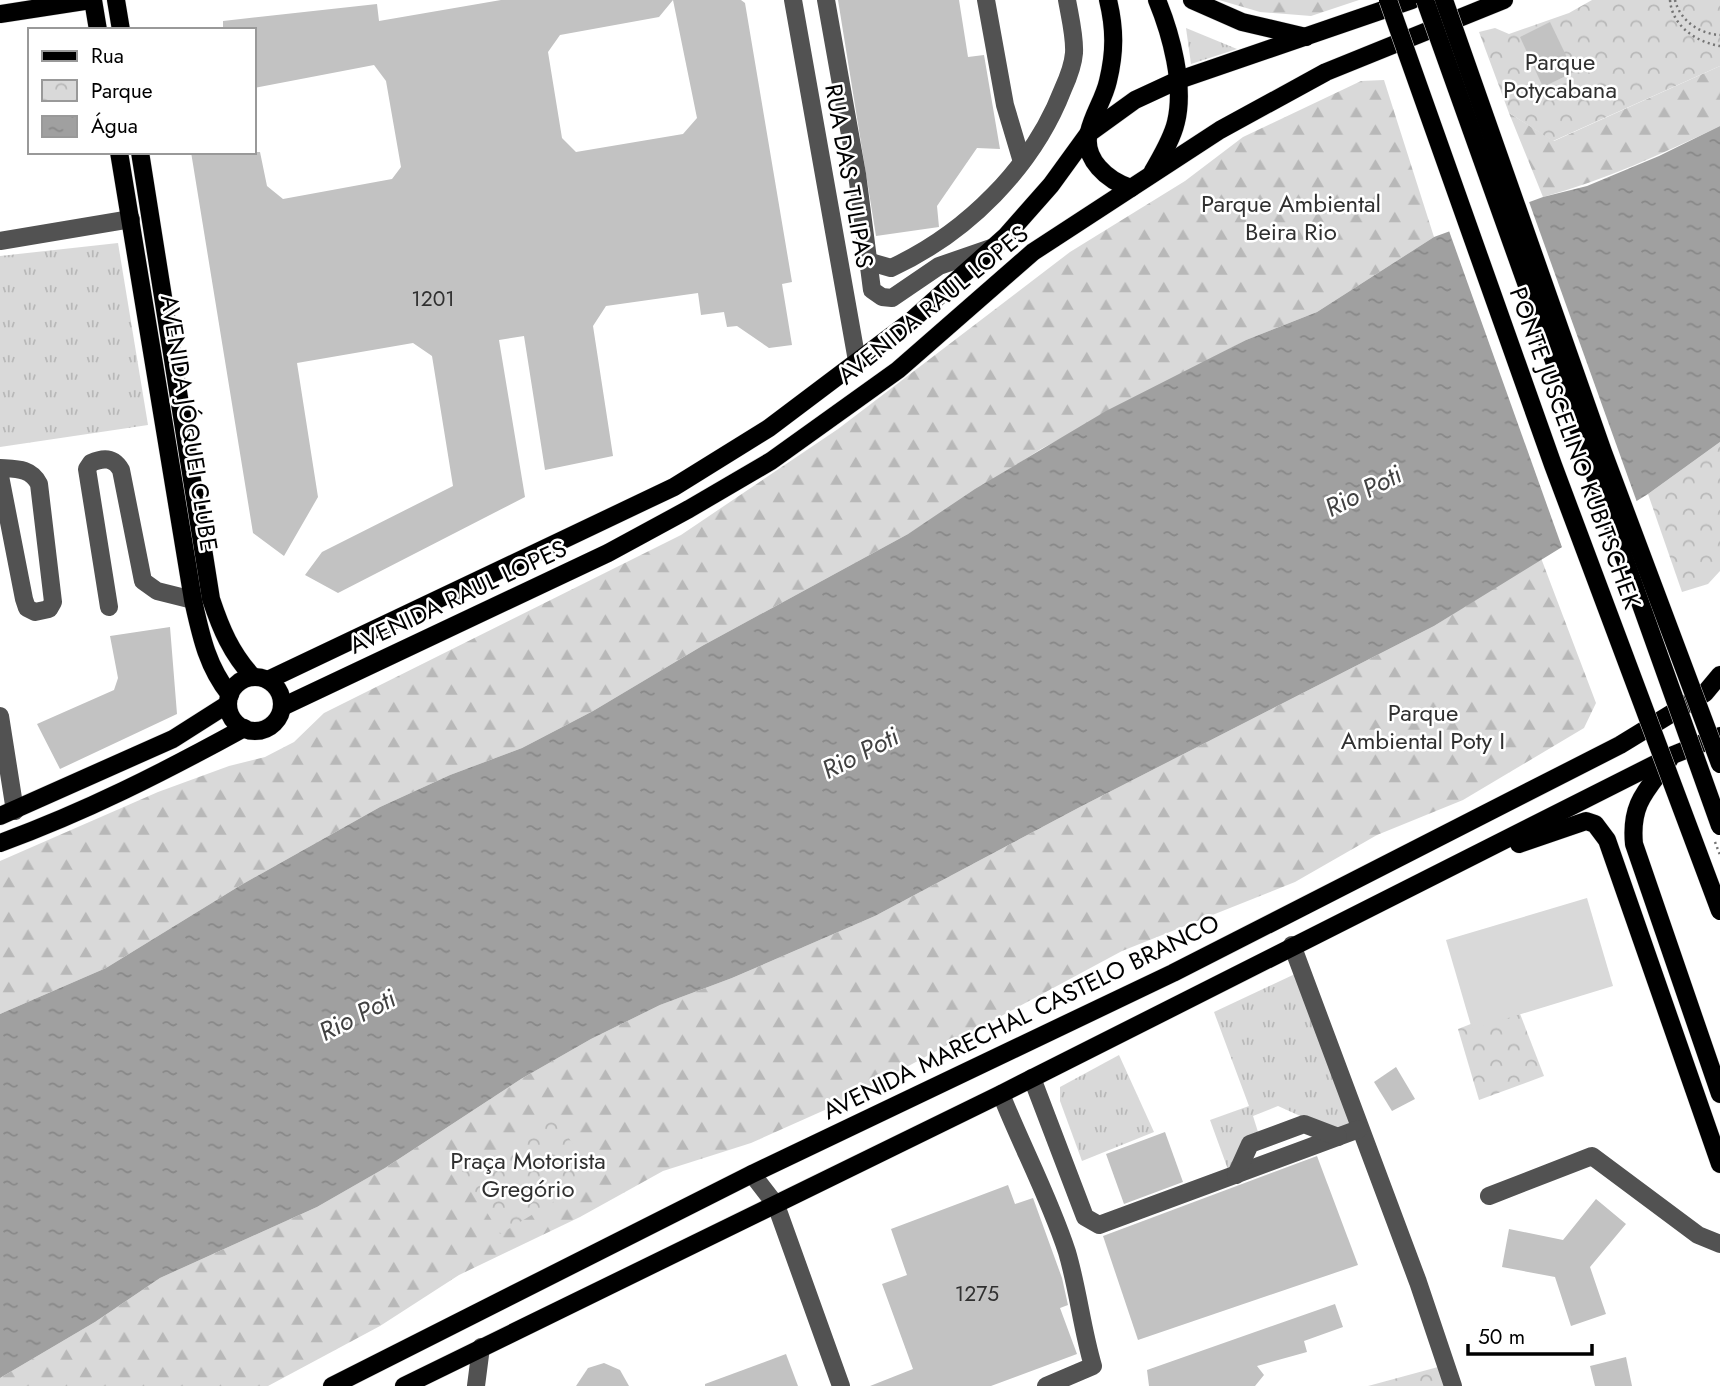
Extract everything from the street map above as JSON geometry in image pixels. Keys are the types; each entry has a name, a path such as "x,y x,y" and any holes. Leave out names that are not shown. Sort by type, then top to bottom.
{"main road":[{"path":"0,13 92,0 98,28"},
{"path":"116,0 121,28"},
{"path":"1108,0 1115,29 1113,56 1107,85 1088,134 1089,148 1101,171 1118,184 1130,188"},
{"path":"1152,174 1174,130 1178,108 1171,47 1157,0"},
{"path":"1192,0 1242,22 1309,37"},
{"name":"PONTE JUSCELINO KUBITSCHEK","path":"1388,0 1553,465 1720,911"},
{"name":"AVENIDA RAUL LOPES","path":"260,678 674,487 769,428 911,321 1006,236 1051,185 1088,134 1135,100 1176,81 1412,0"},
{"name":"PONTE JUSCELINO KUBITSCHEK","path":"1424,0 1720,826"},
{"name":"PONTE JUSCELINO KUBITSCHEK","path":"1444,0 1603,452 1720,764"},
{"name":"AVENIDA RAUL LOPES","path":"282,707 608,553 771,461 898,370 1033,252 1253,110 1326,72 1504,0"},
{"name":"AVENIDA JÓQUEI CLUBE","path":"119,154 193,600 205,651 229,700"},
{"name":"AVENIDA JÓQUEI CLUBE","path":"140,154 211,599 223,635 237,660 260,678"},
{"name":"AVENIDA MARECHAL CASTELO BRANCO","path":"332,1386 752,1174 1173,973 1620,745 1713,694 1720,675"},
{"path":"8,814 173,739 229,700 239,682 260,678 276,687 282,707 278,719 268,728 256,731 236,723 229,700"},
{"path":"0,844 79,813 169,770 244,728"},
{"path":"404,1350 410,1383 1032,1079 1292,945 1673,755 1720,736"},
{"path":"1673,755 1635,806 1632,821 1634,844 1720,1094"},
{"path":"1472,857 1586,821 1595,824 1607,841 1623,884 1720,1164"},
{"path":"1623,884 1645,877"},
{"path":"1173,973 1189,999"},
{"path":"1144,987 1158,1015"}],"street":[{"name":"RUA DAS TULIPAS","path":"793,0 857,361"},
{"path":"825,0 857,174 868,268 876,295 892,298 939,266 991,248"},
{"path":"986,0 1005,106 1022,162"},
{"path":"868,268 891,268 950,234 1000,188 1022,162 1041,136 1056,108 1072,66 1075,51 1067,0"},
{"path":"0,241 131,219"},
{"path":"836,239 862,219"},
{"path":"868,268 885,286 892,286 944,254 1006,236"},
{"path":"109,607 87,469 99,459 116,463 121,470 144,581 157,591 193,600"},
{"path":"0,468 34,474 39,484 53,602 49,609 43,611 27,608 0,476"},
{"path":"0,716 8,814"},
{"path":"1292,945 1453,1386"},
{"path":"1032,1079 1085,1217 1090,1222 1108,1224 1359,1129"},
{"path":"1001,1094 1016,1132 1031,1157 1067,1253 1093,1368 1046,1386"},
{"path":"1489,1196 1592,1156 1698,1235 1720,1244"},
{"path":"752,1174 776,1205 841,1386"},
{"path":"476,1386 481,1347"}],"path":[{"path":"1670,0 1678,22 1695,39 1720,46"},
{"path":"1675,0 1685,19 1694,27 1720,35"}],"green space":[{"path":"1219,0 1359,0 1311,16 1260,12"},
{"name":"Parque Potycabana","path":"1592,0 1720,0 1720,66 1553,141 1509,113 1479,32 1495,28 1509,34 1569,13"},
{"path":"1186,28 1237,49 1191,64"},
{"path":"1720,66 1720,126 1633,166 1543,197 1509,113 1554,141"},
{"name":"Parque Ambiental Beira Rio","path":"1384,80 1434,237 1317,312 1246,340 1041,449 908,534 702,646 593,711 522,748 450,775 380,807 241,885 106,968 0,1014 0,861 158,792 229,766 265,757 294,742 324,713 681,535 838,429 1070,252 1185,181 1243,137 1361,81"},
{"path":"118,243 148,425 0,447 0,256"},
{"path":"1720,442 1720,571 1708,584 1682,592 1648,494"},
{"name":"Parque Ambiental Poty I","path":"1541,558 1596,703 1584,728 1463,800 1377,835 1295,882 1122,951 836,1105 751,1143 663,1171 580,1217 459,1275 380,1326 268,1386 0,1386 0,1378 95,1322 160,1278 317,1207 385,1168 521,1079 591,1039 660,1005 732,978 875,916 1080,807 1434,626"},
{"path":"1587,898 1613,986 1472,1029 1446,940"},
{"path":"1295,974 1353,1128 1338,1133 1278,1106 1253,1116 1258,1132 1230,1175 1210,1120 1249,1106 1214,1012"},
{"path":"1517,1006 1544,1076 1479,1100 1458,1029"},
{"path":"1119,1055 1154,1132 1082,1161 1060,1101 1060,1087"},
{"name":"Praça Motorista Gregório","path":"555,1115 593,1178 500,1234 462,1171"},
{"path":"1438,1367 1445,1386 1368,1386"}],"water":[{"name":"Rio Poti","path":"1720,126 1720,442 1648,494 1434,626 1080,807 875,916 732,978 660,1005 591,1039 521,1079 385,1168 317,1207 160,1278 95,1322 0,1378 0,1014 106,968 241,885 380,807 450,775 522,748 593,711 702,646 908,534 975,489 1106,411 1246,340 1317,312 1434,237 1543,197 1587,186 1659,156"}],"pier":[{"path":"1528,199 1638,505 1563,550 1448,228"}],"building":[{"path":"501,0 673,0 741,0 745,3 792,282 782,284 792,345 769,348 737,326 727,327 724,312 701,315 698,293 606,306 593,326 613,456 545,470 524,336 499,340 525,497 338,593 305,575 322,552 453,486 432,356 413,343 297,363 318,497 284,556 253,533 191,154 260,152 267,186 283,199 392,179 401,167 386,81 374,65 256,88 256,28 223,28 223,21 377,4 379,21","holes":["673,0 697,118 683,134 576,152 562,138 548,52 560,35 659,17"]},
{"path":"838,0 959,0 968,57 984,55 1000,149 977,148 937,206 939,227 876,236"},
{"path":"1550,22 1574,72 1543,87 1520,37"},
{"path":"170,627 177,714 60,769 37,724 114,690 118,678 110,636"},
{"path":"1396,1067 1415,1099 1392,1111 1374,1082"},
{"path":"1165,1132 1183,1182 1124,1204 1106,1154"},
{"path":"1317,1156 1358,1265 1138,1340 1103,1236"},
{"path":"1008,1185 1015,1204 1033,1198 1062,1278 1068,1305 1060,1308 1077,1354 991,1386 870,1386 913,1369 882,1284 907,1275 891,1229"},
{"path":"1596,1199 1626,1224 1590,1267 1606,1314 1571,1326 1555,1277 1502,1267 1509,1229 1563,1240"},
{"path":"1335,1304 1343,1327 1304,1341 1307,1352 1257,1366 1264,1375 1255,1386 1149,1386 1147,1370"},
{"path":"786,1354 798,1386 705,1386 705,1384"},
{"path":"1626,1357 1632,1386 1595,1386 1590,1366"},
{"path":"604,1363 620,1370 629,1386 576,1386 588,1368"}]}
